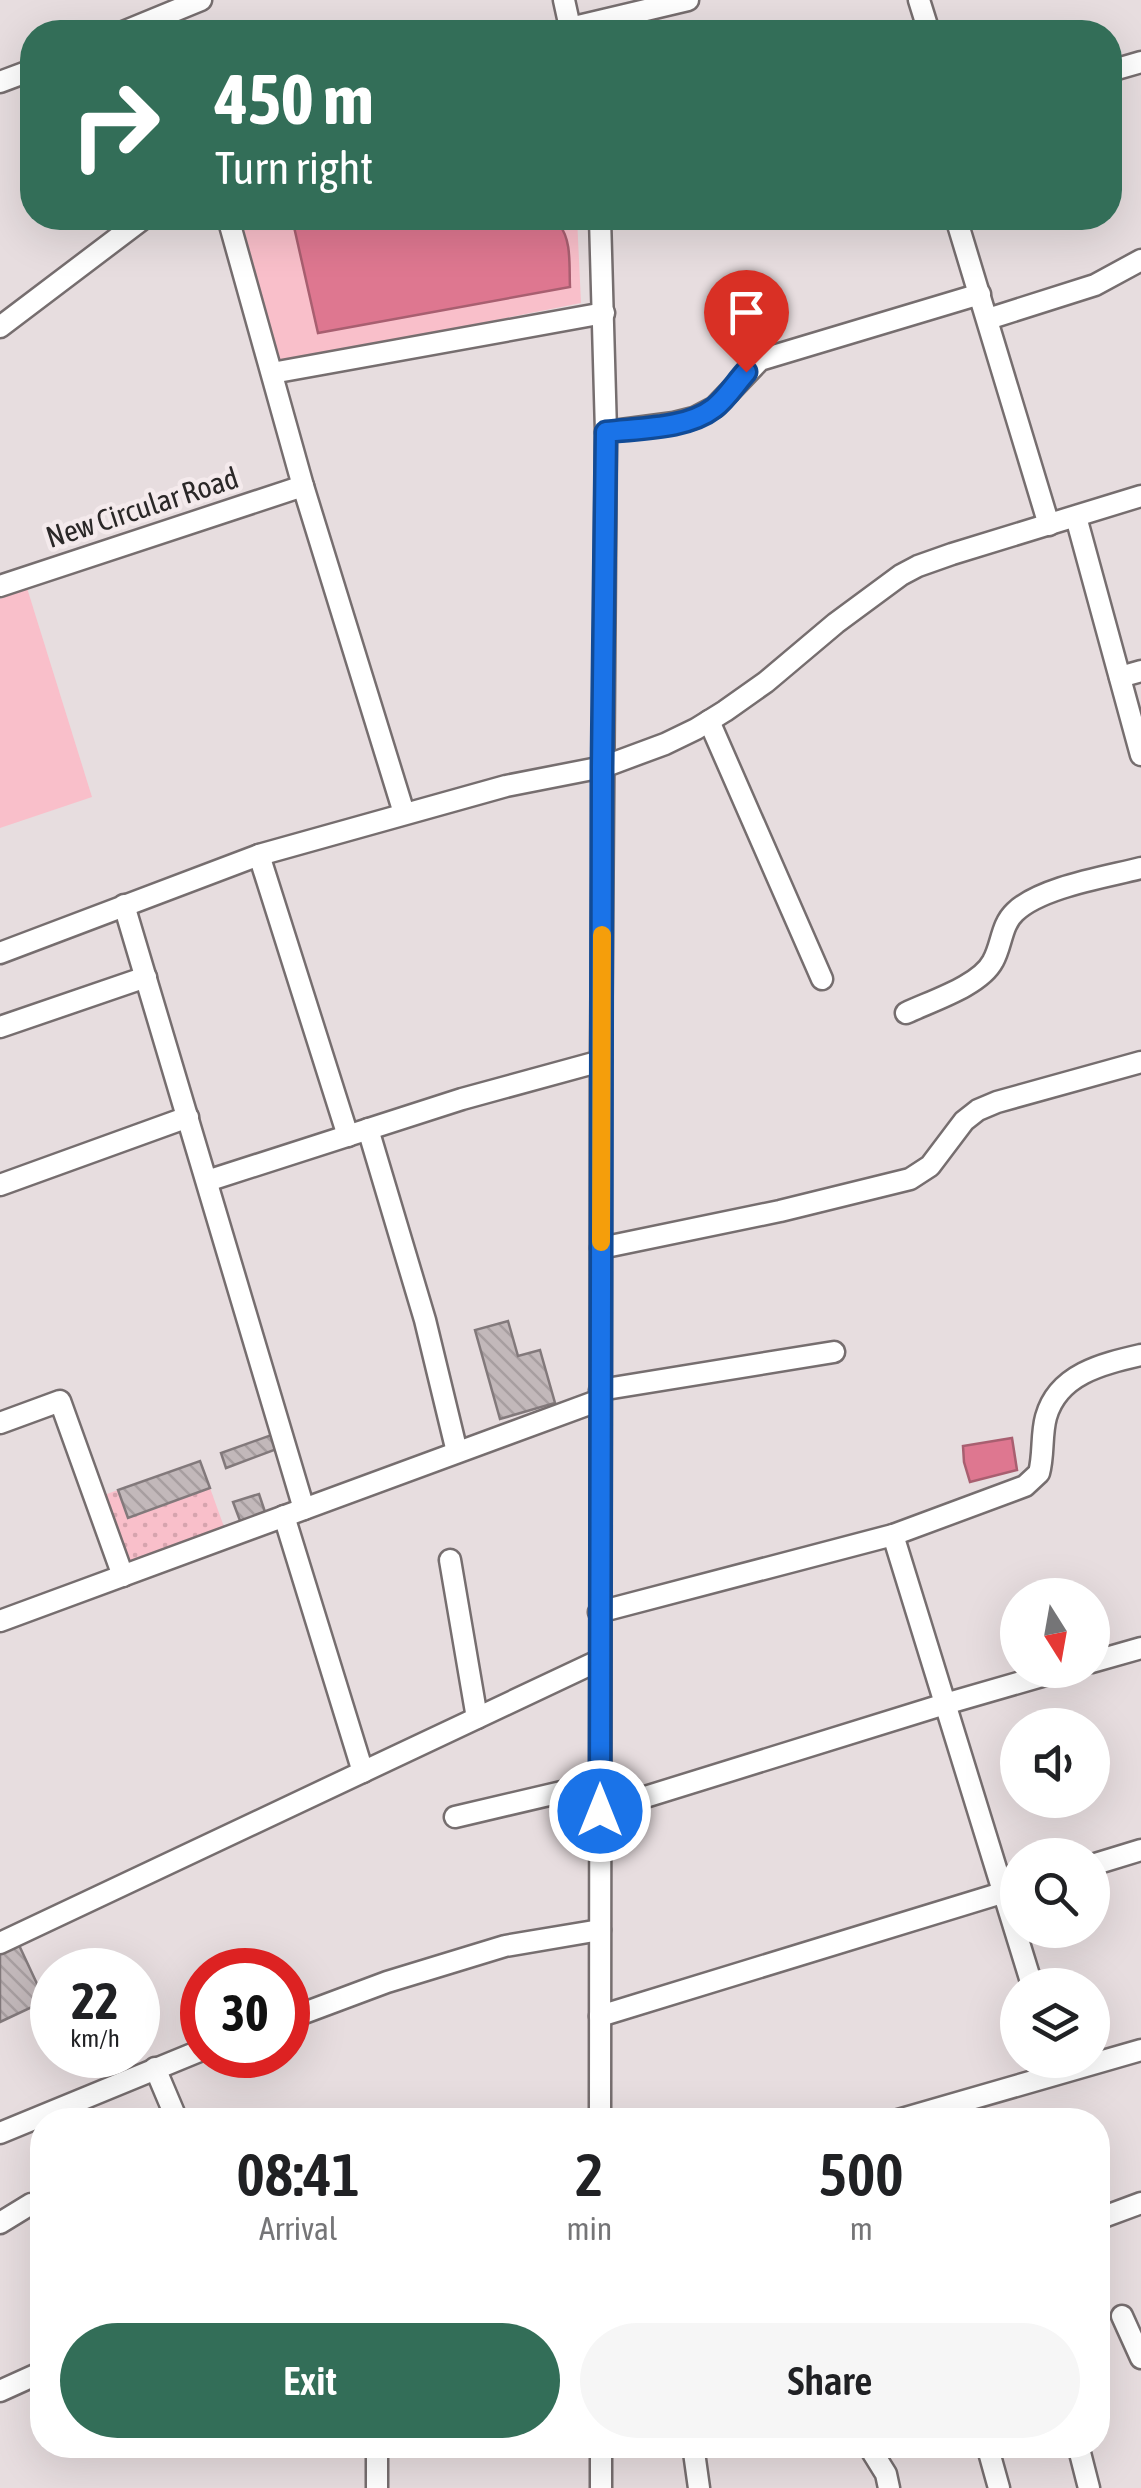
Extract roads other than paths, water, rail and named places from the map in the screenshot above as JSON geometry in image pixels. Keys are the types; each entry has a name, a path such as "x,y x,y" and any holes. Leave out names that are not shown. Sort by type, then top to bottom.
{"street":[{"path":"146,20 172,6 201,0"},
{"path":"610,20 688,0"},
{"path":"0,327 129,230"},
{"path":"231,230 303,486 404,813"},
{"path":"600,230 606,432 600,2108"},
{"path":"960,230 1050,525"},
{"path":"988,320 1094,285 1141,260"},
{"path":"606,432 694,418 714,408 760,360 980,294"},
{"path":"272,374 604,313"},
{"name":"New Circular Road","path":"0,586 303,486"},
{"path":"0,953 259,855 506,786 602,767 665,744 710,721 766,682 836,623 901,576 952,554 1141,496"},
{"path":"1076,518 1131,674 1141,756"},
{"path":"710,721 822,979"},
{"path":"259,855 348,1136"},
{"path":"906,1012 972,983 992,964 1004,927 1026,904 1050,892 1141,868"},
{"path":"124,905 207,1181 364,1772"},
{"path":"0,1027 146,977"},
{"path":"207,1181 462,1098 601,1061"},
{"path":"601,1248 910,1179 930,1166 964,1121 978,1110 1141,1062"},
{"path":"0,1185 188,1117"},
{"path":"368,1129 424,1320 457,1452"},
{"path":"0,1621 600,1395 834,1352"},
{"path":"600,1612 893,1534 1024,1486 1034,1480 1042,1464 1046,1416 1071,1380 1094,1368 1141,1355"},
{"path":"0,1423 60,1400 123,1576"},
{"path":"893,1534 1000,1861"},
{"path":"450,1560 477,1718"},
{"path":"1110,1657 1141,1648"},
{"path":"0,1944 600,1660"},
{"path":"600,1811 1002,1688"},
{"path":"455,1817 600,1784"},
{"path":"1110,1859 1141,1850"},
{"path":"600,2016 1000,1893"},
{"path":"310,2011 504,1946 600,1930"},
{"path":"1110,2056 1141,2050"},
{"path":"60,2108 132,2078"},
{"path":"160,2078 172,2108"},
{"path":"934,2108 1025,2078"},
{"path":"0,2133 30,2120"},
{"path":"1110,2215 1141,2203"},
{"path":"0,2223 30,2205"},
{"path":"1122,2316 1141,2358"},
{"path":"0,2391 30,2377"},
{"path":"377,2458 377,2488"},
{"path":"600,2458 601,2488"},
{"path":"695,2458 699,2488"},
{"path":"876,2458 889,2488"},
{"path":"991,2458 999,2488"},
{"path":"1081,2458 1089,2488"}]}
